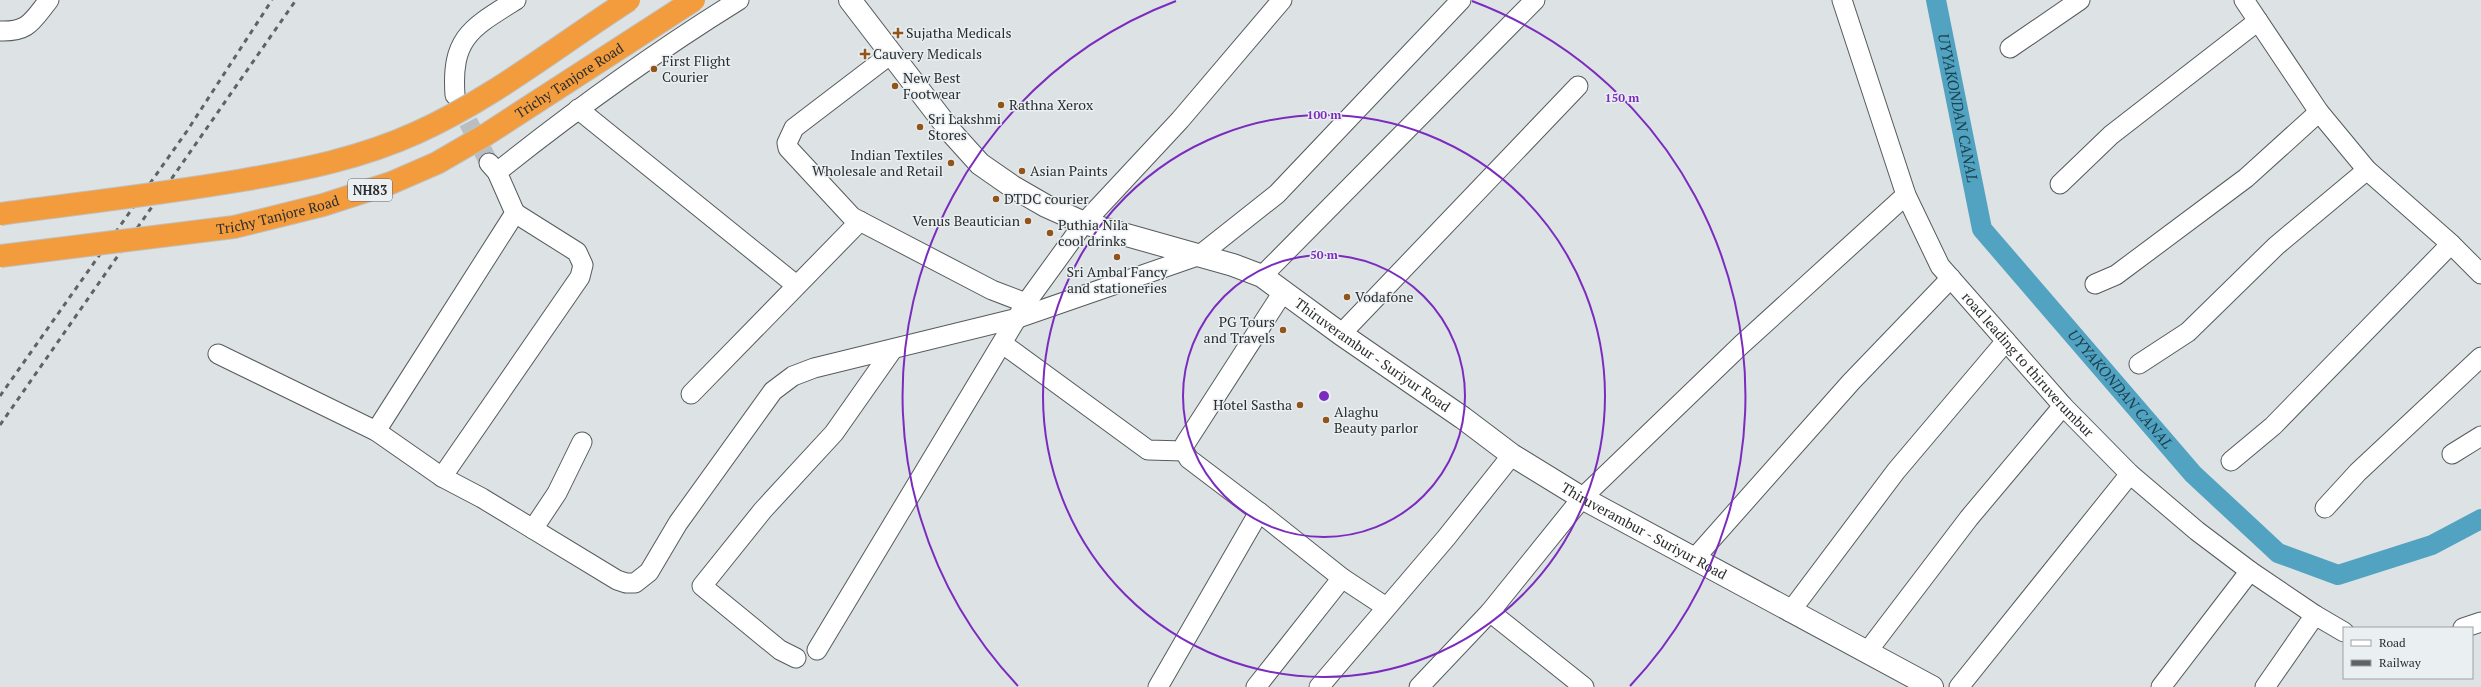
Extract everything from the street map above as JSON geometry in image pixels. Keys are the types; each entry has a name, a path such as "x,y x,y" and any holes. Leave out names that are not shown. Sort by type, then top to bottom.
{"highway":[{"name":"NH83","path":"0,214 199,188 299,170 359,156 415,134 470,106 629,0"},
{"name":"Trichy Tanjore Road","path":"0,256 234,227 323,205 390,184 437,163 487,134 694,0"}],"main road":[{"name":"Thiruverambur - Suriyur Road","path":"850,0 952,133 980,164 1046,206 1084,223 1200,255 1262,276 1341,334 1463,418 1512,455 1582,498 1931,687"}],"street":[{"path":"0,31 21,30 28,26 49,0"},
{"path":"454,95 455,58 465,38 484,20 516,0"},
{"path":"442,477 580,277 583,266 578,252 515,213 493,167 700,24 739,0"},
{"path":"817,650 1022,311 1084,223 1180,120 1282,0"},
{"path":"218,354 376,431 442,477 533,529 617,580 626,584 635,583 649,572 678,524 773,391 793,376 814,368 893,349 1022,311 1200,255 1277,194 1461,0"},
{"path":"1262,276 1535,0"},
{"name":"road leading to thiruverumbur","path":"1842,0 1906,195 1940,266 2063,406 2130,474 2197,531 2250,571 2315,615 2343,631"},
{"path":"2010,48 2080,0"},
{"path":"2244,0 2319,112 2367,170 2451,244 2481,274"},
{"path":"2060,184 2111,135 2258,21"},
{"path":"891,54 794,128 787,143 790,153 852,216 992,290 1022,311"},
{"path":"1341,334 1578,86"},
{"path":"578,109 796,285"},
{"path":"2095,284 2116,275 2246,178 2319,112"},
{"path":"2139,364 2188,332 2276,246 2367,170"},
{"path":"1419,687 1490,612 1582,498 1741,345 1906,195"},
{"path":"376,431 515,213"},
{"path":"691,394 860,221"},
{"path":"2231,461 2273,426 2451,244"},
{"path":"1694,559 1851,382 1951,278"},
{"path":"1284,292 1188,436 1184,451 1189,459 1342,578 1386,607"},
{"path":"1790,612 1896,471 2006,341"},
{"path":"1003,344 1148,450 1184,451"},
{"path":"796,658 780,650 702,586 763,510 834,433 893,349"},
{"path":"2325,508 2358,472 2481,357"},
{"path":"1868,652 1969,518 2063,406"},
{"path":"2452,454 2481,436"},
{"path":"533,529 557,493 582,442"},
{"path":"1319,687 1446,538 1512,455"},
{"path":"1959,687 2130,474"},
{"path":"1158,687 1259,512"},
{"path":"2161,687 2250,571"},
{"path":"1256,687 1342,578"},
{"path":"1490,612 1584,687"},
{"path":"2265,687 2315,615"},
{"path":"2466,627 2481,622"}],"waterway":[{"name":"UYYAKONDAN CANAL","path":"1936,0 1982,229 2193,474 2278,553 2338,575 2432,545 2481,519"}],"tunnel":[{"path":"455,96 489,163"}],"railway":[{"path":"0,396 187,131 272,0"},
{"path":"0,425 296,0"}],"place":[{"name":"Sujatha Medicals","path":"898,33"},
{"name":"Cauvery Medicals","path":"865,54"},
{"name":"First Flight Courier","path":"654,69"},
{"name":"New Best Footwear","path":"895,86"},
{"name":"Rathna Xerox","path":"1001,105"},
{"name":"Sri Lakshmi Stores","path":"920,127"},
{"name":"Indian Textiles Wholesale and Retail","path":"951,163"},
{"name":"Asian Paints","path":"1022,171"},
{"name":"DTDC courier","path":"996,199"},
{"name":"Venus Beautician","path":"1028,221"},
{"name":"Puthia Nila cool drinks","path":"1050,233"},
{"name":"Sri Ambal Fancy and stationeries","path":"1117,257"},
{"name":"Vodafone","path":"1347,297"},
{"name":"PG Tours and Travels","path":"1283,330"},
{"name":"Hotel Sastha","path":"1300,405"},
{"name":"Alaghu Beauty parlor","path":"1326,420"}]}
